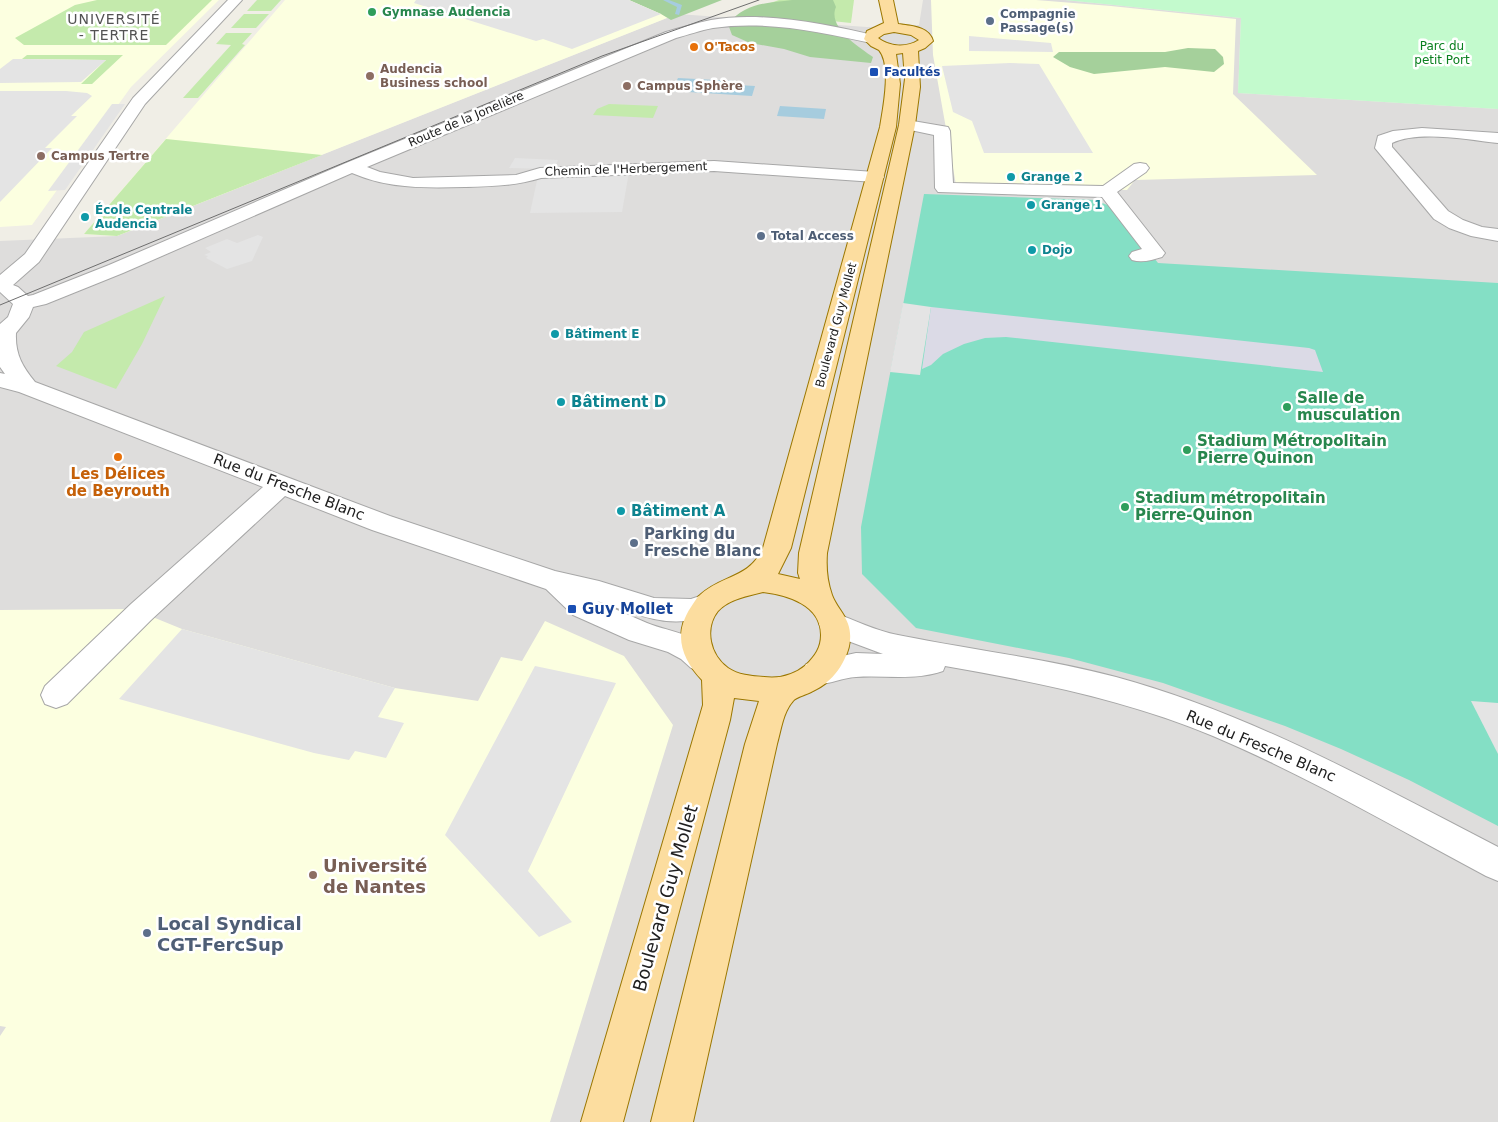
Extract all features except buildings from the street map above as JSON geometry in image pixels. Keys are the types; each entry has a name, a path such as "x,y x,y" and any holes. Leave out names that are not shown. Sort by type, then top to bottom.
{"main road":[{"name":"Boulevard Guy Mollet","path":"738,585 758,577 768,569 777,548 888,127 892,69 888,50 880,36 891,25 886,0"},
{"name":"Boulevard Guy Mollet","path":"827,613 812,573 813,553 907,124 911,91 912,64 910,52 912,48 912,31"},
{"path":"880,36 902,49 912,31"},
{"path":"880,36 912,31"},
{"path":"763,582 789,585 811,595 827,613 836,636 834,650 828,662 806,681 784,689 752,690 732,684 708,667 695,644 694,628 706,605 715,597 738,585 763,582"},
{"name":"Boulevard Guy Mollet","path":"602,1122 720,697 720,686 708,667"},
{"path":"672,1122 761,744 773,704 784,689"}],"street":[{"path":"12,321 16,294 0,287 32,258 138,100 235,0"},
{"name":"Route de la Jonelière","path":"12,321 82,291 116,269 352,166 671,35 712,24 760,21 880,36"},
{"path":"907,124 942,131 944,188 1107,191 1140,168"},
{"path":"1498,138 1408,133 1391,135 1384,140 1383,148 1441,215 1463,226 1498,235"},
{"name":"Chemin de l'Herbergement","path":"352,166 376,177 400,182 517,180 540,173 714,166 874,177"},
{"path":"1107,191 1155,253 1139,256"},
{"name":"Rue du Fresche Blanc","path":"12,321 4,351 8,363 28,386"},
{"name":"Rue du Fresche Blanc","path":"0,380 28,386 381,523 553,581 599,591 654,609 681,612 694,610 706,605"},
{"path":"56,695 141,612 280,485"},
{"name":"Rue du Fresche Blanc","path":"553,581 583,607 639,632 678,644 692,651 708,667"},
{"name":"Rue du Fresche Blanc","path":"827,613 894,646 981,660 1117,690 1222,726 1304,762 1498,865"},
{"name":"Rue du Fresche Blanc","path":"817,673 856,665 892,666 981,660"}],"shaded area":[{"name":"Campus Tertre","path":"0,0 219,0 131,87 32,225 0,227"},
{"name":"Audencia Business school","path":"285,0 653,0 677,14 117,236 84,234"},
{"path":"416,0 629,0 661,14 572,49 543,39 536,41 414,3"},
{"path":"923,0 1065,0 1241,18 1238,93 1498,109 1498,1122 0,1122 0,241 117,236 677,14 867,27 919,25"},
{"path":"931,0 1036,0 1236,19 1233,94 1317,175 1135,180 1127,190 956,185 933,55"},
{"path":"969,36 1051,43 1053,52 969,51"},
{"path":"13,59 106,60 81,82 0,83 0,69"},
{"path":"1010,63 1039,64 1093,153 984,153 972,121 953,112 942,66"},
{"path":"0,91 66,91 87,93 92,96 71,116 77,116 45,148 52,148 0,202"},
{"path":"112,104 125,104 65,190 48,191"},
{"path":"515,158 558,160 554,169 509,168"},
{"path":"629,172 622,212 530,213 538,176"},
{"path":"258,235 263,237 252,261 227,269 206,258 208,256 204,255 211,252 205,248 227,239 237,243"},
{"path":"903,303 931,307 920,375 890,372"},
{"path":"931,307 1309,348 1315,350 1323,372 1006,337 985,338 964,344 943,354 931,365 922,369"},
{"name":"Université de Nantes","path":"133,609 182,629 395,688 478,701 501,657 522,661 545,621 624,656 673,725 550,1122 0,1122 0,1036 6,1027 0,1026 0,610"},
{"path":"182,629 395,688 378,717 404,723 386,758 355,751 349,760 314,753 119,699"},
{"path":"535,666 616,683 528,871 572,922 539,937 445,835"},
{"path":"1471,701 1498,703 1498,754"}],"green space":[{"path":"97,0 212,0 166,45 24,45 15,38 75,5"},
{"path":"257,0 281,0 271,11 247,11"},
{"path":"629,0 722,0 671,20"},
{"path":"779,0 854,0 851,23 744,12"},
{"path":"792,0 833,0 836,7 834,14 840,29 853,42 873,57 871,63 810,57 784,49 750,43 732,35 728,24 742,12 757,5"},
{"name":"Parc du petit Port","path":"1065,0 1498,0 1498,109 1238,93 1241,18"},
{"path":"244,14 269,14 256,28 231,28"},
{"path":"226,33 252,33 242,44 245,45 198,98 183,98 231,45 216,44"},
{"path":"1188,48 1215,49 1223,57 1224,64 1214,72 1165,67 1094,74 1070,67 1053,57 1059,52 1165,52"},
{"path":"27,55 123,55 92,84 81,84 106,60 22,59"},
{"path":"609,104 658,106 653,118 593,115 597,109"},
{"path":"166,139 322,155 117,236 84,234"},
{"name":"Stadium Métropolitain Pierre Quinon","path":"924,194 1095,200 1117,209 1158,263 1498,283 1498,826 1409,780 1341,749 1285,726 1163,683 1069,658 916,628 862,574 861,527"},
{"path":"165,296 142,344 116,389 56,366 72,352 84,332"}],"water":[{"path":"678,78 735,81 738,85 755,86 752,96 672,91"},
{"path":"780,106 826,109 824,119 777,116"}],"waterway":[{"path":"665,0 680,6 677,14"}],"tram line":[{"path":"0,305 602,56 759,0"}],"place":[{"name":"Gymnase Audencia","path":"372,12"},
{"name":"Compagnie Passage(s)","path":"990,21"},
{"name":"O'Tacos","path":"694,47"},
{"name":"Facultés","path":"874,72"},
{"name":"Audencia Business school","path":"370,76"},
{"name":"Campus Sphère","path":"627,86"},
{"name":"Campus Tertre","path":"41,156"},
{"name":"Grange 2","path":"1011,177"},
{"name":"Grange 1","path":"1031,205"},
{"name":"École Centrale Audencia","path":"85,217"},
{"name":"Total Access","path":"761,236"},
{"name":"Dojo","path":"1032,250"},
{"name":"Bâtiment E","path":"555,334"},
{"name":"Bâtiment D","path":"561,402"},
{"name":"Salle de musculation","path":"1287,407"},
{"name":"Stadium Métropolitain Pierre Quinon","path":"1187,450"},
{"name":"Les Délices de Beyrouth","path":"118,457"},
{"name":"Stadium métropolitain Pierre-Quinon","path":"1125,507"},
{"name":"Bâtiment A","path":"621,511"},
{"name":"Parking du Fresche Blanc","path":"634,543"},
{"name":"Guy Mollet","path":"572,609"},
{"name":"Université de Nantes","path":"313,875"},
{"name":"Local Syndical CGT-FercSup","path":"147,933"}],"district":[{"name":"UNIVERSITÉ - TERTRE","path":"114,28"}]}
